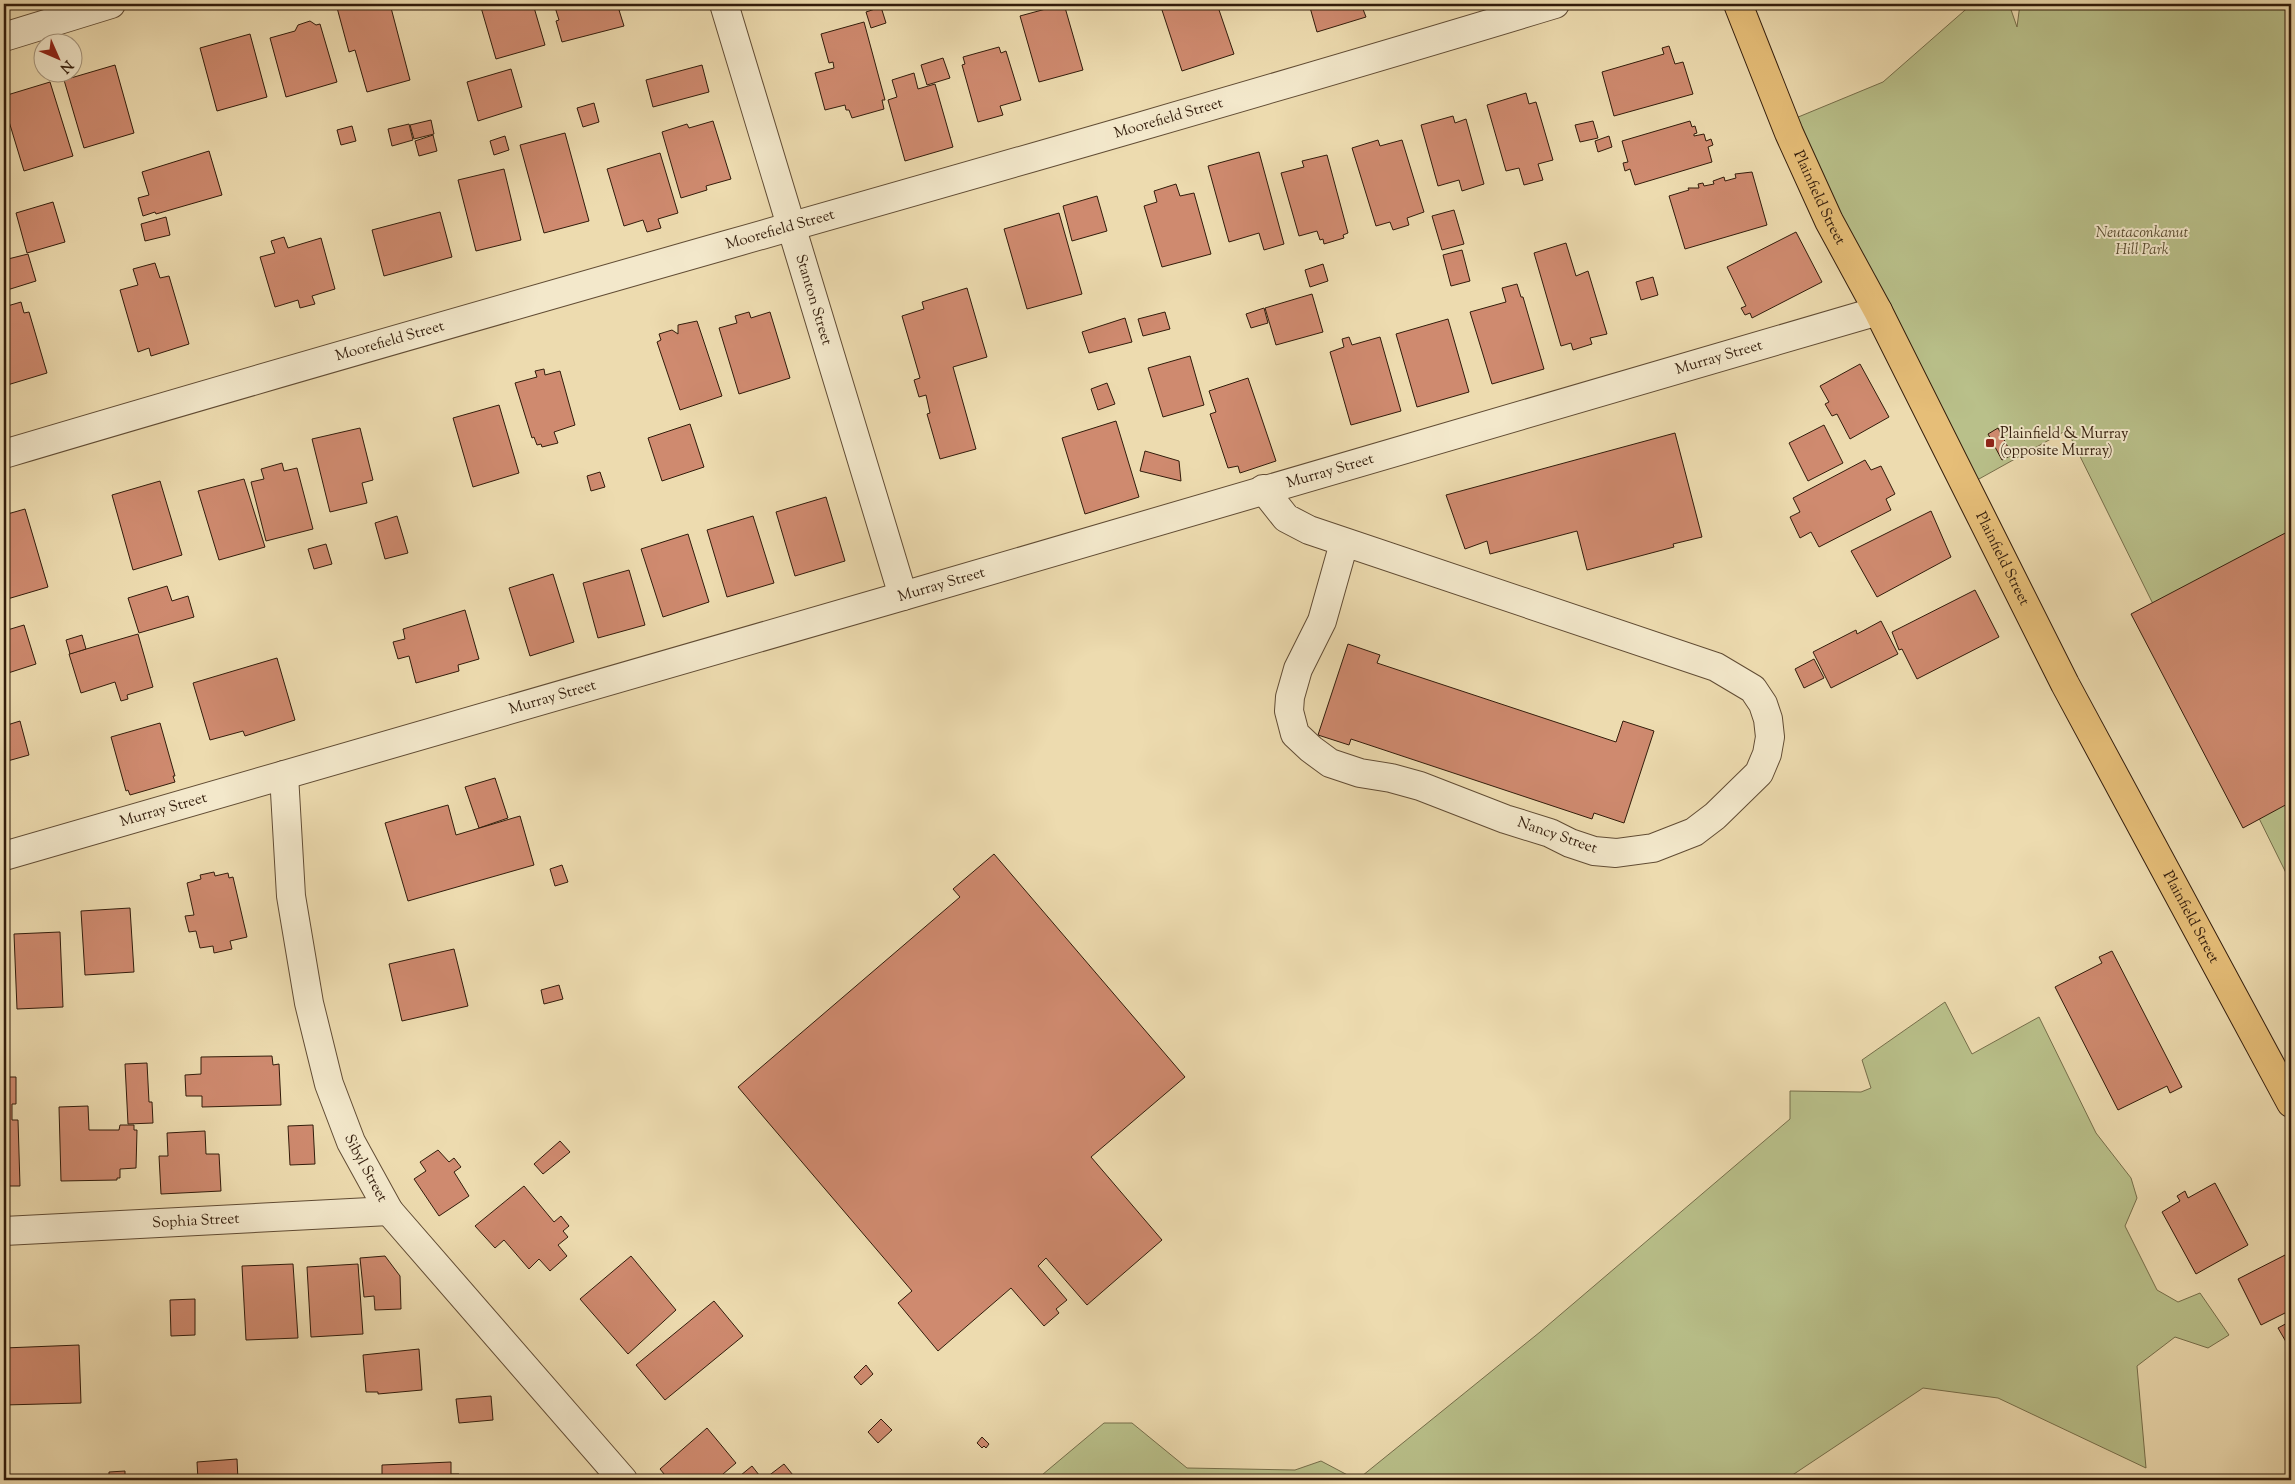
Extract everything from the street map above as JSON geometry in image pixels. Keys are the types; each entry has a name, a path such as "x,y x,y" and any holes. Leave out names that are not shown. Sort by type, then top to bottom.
{"main road":[{"name":"Plainfield Street","path":"1738,4 1789,133 1830,221 1878,310 2065,684 2291,1103"}],"street":[{"path":"4,37 111,4"},
{"name":"Stanton Street","path":"724,4 903,596"},
{"name":"Moorefield Street","path":"4,454 298,366 1364,62 1555,4"},
{"name":"Murray Street","path":"4,856 903,596 1878,310"},
{"name":"Nancy Street","path":"1263,489 1286,518 1309,530 1716,667 1753,689 1763,704 1768,719 1770,737 1767,754 1759,773 1715,816 1694,832 1653,848 1616,853 1594,851 1570,843 1550,833 1505,819 1420,786 1391,778 1360,773 1330,763 1295,734 1294,722 1289,711 1290,697 1298,669 1322,621 1344,543"},
{"name":"Sibyl Street","path":"284,775 291,896 311,1012 329,1084 347,1134 388,1211 623,1480"},
{"name":"Sophia Street","path":"4,1231 388,1211"}],"green space":[{"name":"Neutaconkanut Hill Park","path":"1972,4 2009,4 2017,27 2020,4 2291,4 2291,883 2067,430 1970,484 1791,120 1883,82"},
{"path":"1945,1002 1972,1054 2039,1017 2096,1133 2131,1178 2137,1198 2125,1226 2157,1290 2178,1302 2200,1293 2229,1335 2208,1348 2175,1337 2137,1366 2146,1468 1998,1398 1923,1388 1785,1480 1357,1480 1540,1332 1790,1119 1790,1091 1861,1092 1871,1088 1862,1060"},
{"path":"1104,1423 1132,1423 1187,1468 1295,1470 1321,1461 1357,1480 1036,1480"}],"building":[{"path":"336,4 390,4 410,80 367,92 355,50 349,52"},
{"path":"480,4 533,4 545,45 496,59"},
{"path":"554,4 642,4 619,10 624,26 562,42 556,21 559,20"},
{"path":"1064,4 1083,70 1039,82 1020,16"},
{"path":"1160,4 1217,4 1234,54 1182,71"},
{"path":"1309,4 1361,4 1366,17 1317,32"},
{"path":"881,7 886,23 871,28 866,12"},
{"path":"310,21 316,25 320,24 337,82 286,97 270,38 295,31 298,25"},
{"path":"864,22 885,100 882,100 884,109 852,118 845,105 825,110 815,73 834,68 833,62 829,63 821,34"},
{"path":"250,34 267,97 217,111 200,48"},
{"path":"1669,46 1675,64 1683,62 1693,94 1614,116 1602,72 1664,54 1662,48"},
{"path":"999,47 1001,53 1006,51 1021,100 1000,106 1003,115 978,122 962,65 965,64 963,57"},
{"path":"943,58 950,78 927,85 921,65"},
{"path":"115,65 134,133 84,148 65,82 82,82 82,75"},
{"path":"702,65 709,92 653,107 646,80"},
{"path":"511,69 522,107 478,121 467,82"},
{"path":"914,73 918,89 935,84 953,147 905,161 888,100 897,97 892,80"},
{"path":"50,82 73,156 24,171 4,105 4,96"},
{"path":"1526,93 1529,104 1536,102 1553,160 1538,164 1543,180 1524,185 1519,168 1506,171 1487,105"},
{"path":"594,103 599,122 583,127 577,108"},
{"path":"1453,116 1455,123 1466,119 1484,184 1462,191 1459,180 1438,186 1421,125"},
{"path":"431,120 434,134 414,139 410,125"},
{"path":"713,121 731,179 706,186 707,190 681,198 662,132 687,124 689,128"},
{"path":"1593,121 1598,138 1580,142 1575,125"},
{"path":"1690,121 1692,127 1695,126 1697,133 1694,136 1704,134 1706,141 1711,139 1713,145 1708,147 1712,162 1635,185 1630,169 1625,171 1623,163 1628,162 1622,141"},
{"path":"409,124 413,140 392,146 388,129"},
{"path":"352,126 356,141 341,145 337,130"},
{"path":"565,133 589,221 544,233 520,145"},
{"path":"433,135 437,151 419,156 415,141"},
{"path":"505,136 509,150 494,155 490,141"},
{"path":"1609,136 1612,147 1598,152 1595,141"},
{"path":"1378,140 1380,146 1402,140 1424,212 1407,218 1409,225 1393,230 1390,222 1376,226 1352,148"},
{"path":"209,151 222,195 143,216 138,198 149,195 142,172"},
{"path":"1259,152 1284,244 1264,250 1259,233 1229,242 1208,166"},
{"path":"660,153 678,213 658,219 661,228 647,232 643,220 624,226 607,169"},
{"path":"1327,155 1348,233 1343,235 1344,238 1324,244 1323,239 1320,240 1317,231 1299,236 1281,173 1304,167 1302,161"},
{"path":"504,169 521,240 476,251 458,180"},
{"path":"1752,172 1767,225 1685,249 1669,196 1689,190 1688,188 1699,188 1698,184 1703,183 1704,186 1714,184 1713,181 1724,177 1725,181 1736,178 1735,174"},
{"path":"1176,184 1180,196 1194,193 1211,254 1162,267 1144,206 1157,202 1154,191"},
{"path":"1097,196 1107,231 1072,241 1063,206"},
{"path":"53,202 65,242 27,253 16,213"},
{"path":"1454,210 1464,244 1442,250 1432,216"},
{"path":"440,212 452,257 384,276 372,230"},
{"path":"1059,213 1082,294 1027,309 1004,229"},
{"path":"166,217 170,235 145,241 141,224"},
{"path":"1796,232 1822,282 1752,318 1750,313 1745,315 1741,308 1746,306 1727,267"},
{"path":"284,237 288,248 321,238 335,289 312,296 315,304 300,308 298,300 275,307 260,257 275,253 271,241"},
{"path":"1566,243 1576,276 1588,271 1607,334 1590,338 1592,344 1573,350 1571,343 1561,346 1534,253"},
{"path":"1462,250 1470,281 1451,286 1443,255"},
{"path":"28,254 36,281 4,291 4,260"},
{"path":"155,263 160,278 169,276 189,344 151,356 149,348 138,352 120,290 138,285 133,269"},
{"path":"1323,264 1328,281 1310,287 1305,270"},
{"path":"1653,277 1658,295 1641,300 1636,282"},
{"path":"1517,284 1521,297 1523,297 1544,369 1492,384 1470,312 1506,302 1502,288"},
{"path":"967,288 987,357 953,367 976,449 940,459 927,414 930,413 926,395 919,397 914,380 920,378 902,316 924,309 922,302"},
{"path":"1312,294 1323,332 1276,345 1265,308"},
{"path":"21,302 24,313 29,312 47,373 4,386 4,307"},
{"path":"1264,308 1268,323 1251,328 1246,314"},
{"path":"749,312 751,318 770,312 790,378 739,394 719,328 737,323 735,316"},
{"path":"1165,312 1170,329 1143,336 1138,319"},
{"path":"1125,318 1132,342 1089,353 1082,332"},
{"path":"1448,319 1469,392 1417,407 1396,334"},
{"path":"697,321 722,396 680,410 657,342 661,340 659,334 672,330 678,334 678,325"},
{"path":"1349,337 1352,345 1380,337 1401,411 1351,425 1330,352 1344,347 1342,339"},
{"path":"1190,356 1204,405 1163,417 1148,368"},
{"path":"1860,364 1889,417 1850,439 1837,414 1832,416 1825,404 1829,402 1820,386"},
{"path":"544,369 545,375 560,371 575,425 554,432 558,443 542,447 541,444 537,445 534,437 532,438 515,383 537,377 535,371"},
{"path":"1248,378 1276,461 1240,473 1238,466 1228,468 1210,414 1216,412 1209,391"},
{"path":"1107,383 1115,404 1098,410 1091,389"},
{"path":"499,405 519,473 473,487 453,418"},
{"path":"1116,421 1139,497 1085,514 1062,438"},
{"path":"690,424 704,467 662,481 648,438"},
{"path":"1824,425 1843,463 1808,481 1789,443"},
{"path":"360,428 373,480 362,483 367,503 330,512 312,439"},
{"path":"1998,428 2012,455 2002,460 1988,434"},
{"path":"1675,433 1702,537 1673,544 1674,547 1587,570 1577,531 1490,554 1487,541 1465,549 1446,495"},
{"path":"1145,451 1179,461 1181,481 1140,471"},
{"path":"1865,460 1871,470 1881,466 1895,494 1886,499 1891,510 1819,547 1811,532 1800,538 1790,517 1800,512 1793,498"},
{"path":"282,463 284,471 297,468 313,529 266,541 251,482 264,479 261,469"},
{"path":"600,472 605,487 591,491 587,476"},
{"path":"244,479 265,547 219,560 198,491"},
{"path":"160,481 182,555 133,570 112,495"},
{"path":"826,497 845,561 795,576 776,512"},
{"path":"25,509 48,587 4,600 4,515"},
{"path":"1931,511 1951,557 1877,597 1851,551"},
{"path":"397,516 408,553 385,559 375,523"},
{"path":"753,516 774,583 727,597 707,530"},
{"path":"2291,530 2291,802 2243,828 2131,614"},
{"path":"688,534 709,602 663,617 641,549"},
{"path":"326,544 332,564 314,569 308,549"},
{"path":"629,570 645,625 598,638 583,583"},
{"path":"553,574 574,642 530,656 509,588"},
{"path":"167,586 172,601 188,596 194,617 139,633 128,598"},
{"path":"1975,590 1999,637 1917,679 1902,649 1899,650 1892,632"},
{"path":"465,610 479,659 458,665 459,671 416,683 409,656 398,659 393,642 405,639 403,629"},
{"path":"1881,621 1898,654 1831,688 1813,652 1856,630 1857,634"},
{"path":"24,625 36,664 5,674 4,631"},
{"path":"138,634 153,687 127,695 128,699 121,701 115,682 81,693 69,654"},
{"path":"82,635 86,649 70,654 66,640"},
{"path":"1348,644 1380,655 1377,663 1616,742 1623,721 1654,731 1624,823 1594,813 1592,819 1351,739 1349,745 1318,735"},
{"path":"277,658 295,720 245,736 243,731 210,740 193,683"},
{"path":"1814,659 1824,678 1804,688 1795,669"},
{"path":"20,721 29,755 4,762 4,726"},
{"path":"160,723 175,782 130,795 128,790 126,791 111,737"},
{"path":"495,778 508,818 479,828 465,787"},
{"path":"448,805 456,835 520,816 534,865 408,901 385,823"},
{"path":"994,854 1185,1077 1091,1157 1162,1240 1087,1305 1046,1258 1038,1266 1067,1300 1056,1309 1059,1313 1044,1326 1011,1288 938,1351 898,1303 912,1291 738,1087 960,897 953,889"},
{"path":"562,865 568,882 555,886 550,869"},
{"path":"214,872 215,876 228,873 229,878 233,877 247,937 230,941 232,949 214,953 213,946 200,948 196,931 189,932 185,916 194,915 187,883 201,879 200,875"},
{"path":"130,908 134,972 85,975 81,911"},
{"path":"60,932 63,1007 17,1009 14,934"},
{"path":"454,949 468,1006 402,1021 389,964"},
{"path":"2112,951 2182,1087 2170,1093 2167,1086 2118,1110 2055,987 2102,963 2099,957"},
{"path":"559,985 563,999 544,1004 541,990"},
{"path":"272,1056 273,1065 279,1064 281,1105 202,1107 202,1096 186,1096 185,1075 201,1074 201,1057"},
{"path":"147,1063 149,1102 152,1102 153,1123 128,1124 125,1064"},
{"path":"4,1077 16,1077 16,1104 12,1104 12,1120 18,1120 20,1186 4,1186"},
{"path":"88,1106 89,1130 119,1130 120,1125 134,1125 134,1130 137,1130 136,1168 120,1169 120,1178 117,1178 117,1180 61,1181 59,1107"},
{"path":"313,1125 315,1164 290,1165 288,1126"},
{"path":"205,1131 206,1154 219,1154 221,1191 161,1194 159,1156 168,1156 167,1133"},
{"path":"560,1141 570,1152 543,1174 534,1164"},
{"path":"438,1150 449,1162 454,1158 461,1167 454,1172 469,1196 439,1216 414,1179 426,1171 420,1162"},
{"path":"2215,1183 2248,1245 2196,1274 2162,1212 2180,1201 2177,1196 2185,1191 2188,1198"},
{"path":"524,1186 554,1222 561,1216 569,1226 563,1231 568,1237 558,1245 567,1256 550,1271 539,1259 529,1269 504,1240 495,1248 475,1226"},
{"path":"2291,1252 2291,1310 2261,1325 2238,1279"},
{"path":"385,1256 400,1276 401,1309 375,1310 374,1296 364,1297 360,1258"},
{"path":"631,1256 676,1310 628,1354 580,1299"},
{"path":"293,1264 298,1338 246,1340 242,1266"},
{"path":"358,1264 363,1334 311,1337 307,1267"},
{"path":"4,1287 9,1287 9,1310 4,1310"},
{"path":"195,1299 195,1335 171,1336 170,1300"},
{"path":"714,1301 743,1336 665,1400 636,1365"},
{"path":"2291,1321 2291,1346 2289,1347 2278,1328"},
{"path":"79,1345 81,1403 4,1405 4,1348"},
{"path":"419,1349 422,1390 378,1394 378,1392 366,1392 363,1355"},
{"path":"866,1365 873,1374 861,1385 854,1377"},
{"path":"491,1396 493,1420 459,1423 456,1399"},
{"path":"881,1419 892,1430 878,1443 868,1432"},
{"path":"707,1428 736,1463 716,1480 669,1480 660,1469"},
{"path":"982,1437 989,1444 986,1448 984,1446 982,1448 977,1443"},
{"path":"237,1459 238,1480 198,1480 197,1462"},
{"path":"451,1462 451,1474 459,1474 459,1480 382,1480 382,1465"},
{"path":"784,1464 797,1480 763,1480"},
{"path":"752,1466 763,1480 735,1480"},
{"path":"125,1471 125,1476 159,1475 159,1477 174,1477 174,1480 109,1480 109,1472"},
{"path":"59,1478 99,1479 99,1480 59,1480"}],"place":[{"name":"Plainfield & Murray (opposite Murray)","path":"1990,443"}]}
